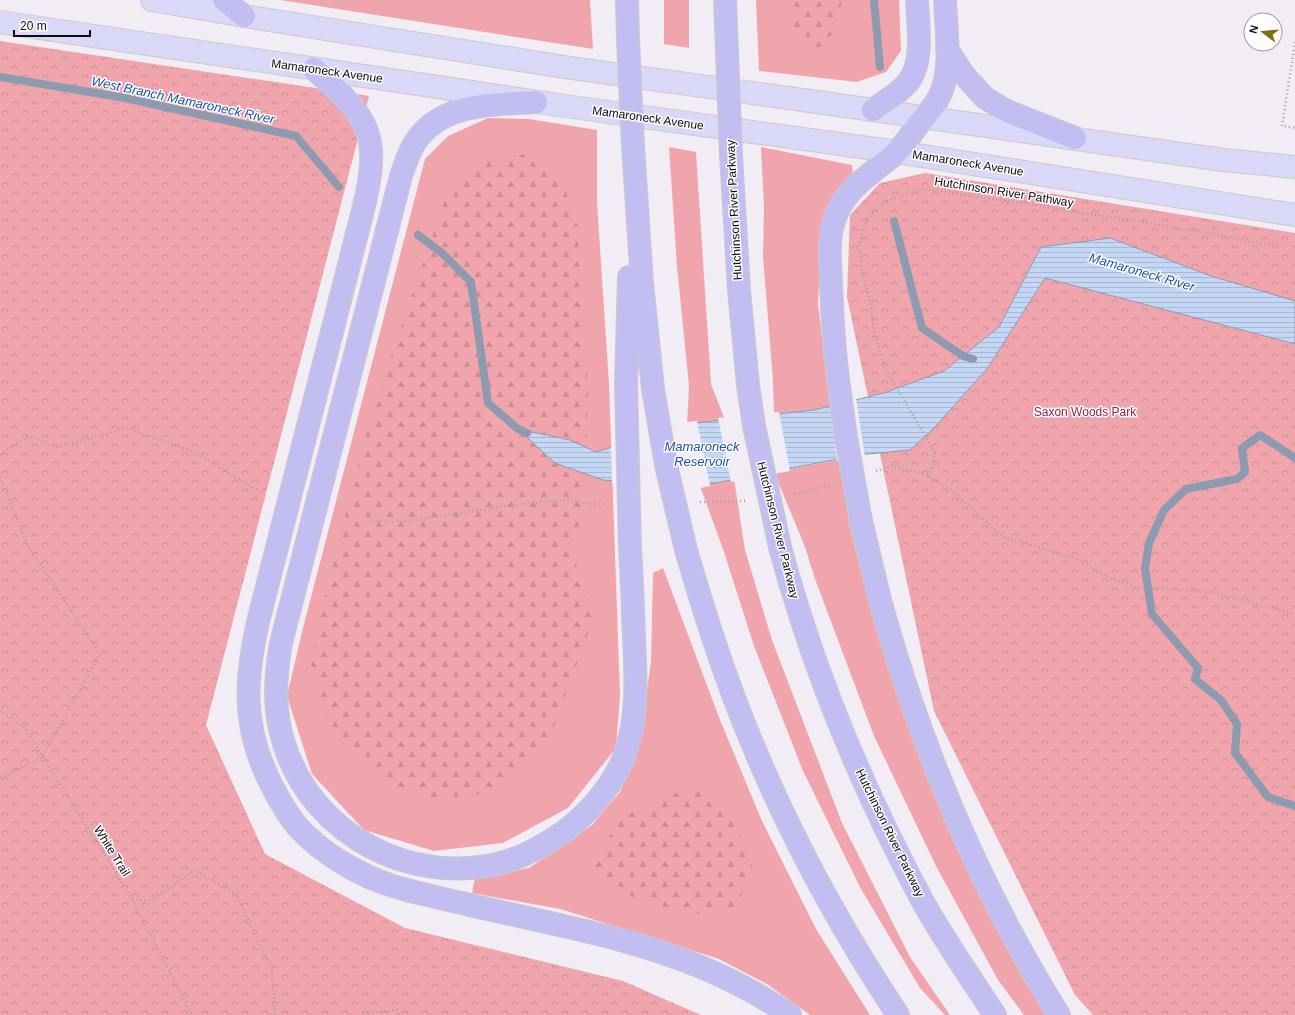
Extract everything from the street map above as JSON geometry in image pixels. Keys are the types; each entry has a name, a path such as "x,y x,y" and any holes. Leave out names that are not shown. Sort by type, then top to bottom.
{"highway":[{"path":"224,0 244,16"},
{"path":"627,0 633,146 641,275 653,389 666,466 686,550 719,657 768,781 831,907 850,940 898,1015"},
{"name":"Hutchinson River Parkway","path":"725,0 731,155 740,297 748,385 757,441 780,547 797,605 822,678 843,735 868,791 923,901 946,941 995,1015"},
{"path":"873,110 899,91 909,81 915,71 918,47 917,0"},
{"path":"945,0 947,69 945,82 940,94 898,152 861,181 843,201 832,227 830,258 831,295 838,379 847,444 861,521 875,579 917,719 964,837 997,907 1059,1015"},
{"path":"947,49 963,74 986,98 1007,111 1075,138"},
{"path":"314,69 341,93 358,113 369,137 372,161 364,210 264,595 252,650 248,692 251,725 257,752 274,790 297,825 312,840 344,863 379,881 414,891 613,938 661,952 709,969 731,980 790,1015"},
{"path":"536,102 482,105 446,115 420,136 408,155 401,176 278,658 276,692 277,709 284,744 300,778 320,807 345,831 358,840 392,857 426,866 462,868 502,862 537,849 570,827 589,809 618,770 632,733 636,694 630,548 626,385 633,146"}],"main road":[{"path":"152,0 571,68 1223,160 1295,168"},
{"name":"Mamaroneck Avenue","path":"0,22 536,102 898,152 1295,215"}],"path":[{"path":"1295,42 1282,126 1295,128"},
{"name":"Hutchinson River Pathway","path":"1277,242 1262,244 1214,234 1112,217 920,189 885,201 869,216 862,231 859,247 862,270 870,301 875,336 884,366 935,453 934,463 928,476 952,491 1003,537 1073,557 1103,575 1135,587 1215,593 1295,614"},
{"path":"0,454 29,436 57,447 128,428 196,453 259,491"},
{"path":"0,477 28,546 100,654 42,757 0,778"},
{"name":"White Trail","path":"0,710 24,727 132,899 192,1015"},
{"path":"132,899 151,901 194,870 236,894 272,970 275,1015"},
{"path":"365,1015 369,1013 396,1010 400,1015"}],"green space":[{"path":"280,0 590,0 593,49"},
{"path":"664,0 689,0 689,48 664,44"},
{"path":"756,0 899,0 901,51 886,72 857,82 759,71"},
{"path":"786,0 842,0 835,31 819,48 795,38"},
{"path":"0,41 369,96 206,725 265,854 405,928 623,981 701,1015 0,1015"},
{"path":"488,118 529,119 597,130 597,202 609,384 620,695 616,748 568,808 503,843 434,851 364,830 312,774 287,696 303,628 425,159 448,136"},
{"path":"669,147 696,152 711,384 725,420 687,424 689,386 677,266"},
{"path":"761,147 852,165 853,174 822,231 818,304 830,402 835,405 814,410 774,414 773,381 763,256 764,206"},
{"path":"527,154 562,179 578,228 580,292 588,382 585,515 566,551 577,566 593,620 551,734 513,779 454,805 380,782 328,721 311,664 320,616 372,411 450,185 480,162"},
{"name":"Saxon Woods Park","path":"925,173 1295,233 1295,1015 1093,1015 1075,995 934,711 847,297 850,215 880,183"},
{"path":"841,459 849,523 875,626 911,728 1051,1015 1024,1015 998,980 936,866 874,736 815,579 805,547 774,472"},
{"path":"734,479 745,550 772,640 842,823 910,957 950,1015 945,1015 920,988 861,889 803,771 754,646 724,552 700,486"},
{"path":"663,568 720,720 762,821 816,929 870,1015 810,1015 767,984 719,959 560,909 472,893 475,877 529,868 592,825 620,792 639,744 651,663 653,573"},
{"path":"688,787 715,800 723,808 730,817 741,837 753,869 736,906 703,915 642,902 596,875 593,860 622,817"}],"water":[{"name":"Mamaroneck Reservoir","path":"1110,238 1211,276 1295,301 1295,344 1045,278 987,369 933,429 910,450 858,455 700,486 603,480 555,463 518,429 570,440 596,452 687,424 814,410 884,393 944,371 999,327 1041,247"}],"pier":[{"path":"856,398 865,457 837,461 830,404"},
{"path":"779,412 790,471 731,482 718,418"},
{"path":"697,421 710,486 700,488 612,483 611,446 687,422"}],"waterway":[{"name":"Mamaroneck River","path":"874,0 880,67"},
{"name":"West Branch Mamaroneck River","path":"0,77 125,98 296,136 339,187"},
{"name":"Mamaroneck River","path":"894,221 922,328 963,356 973,359"},
{"name":"West Branch Mamaroneck River","path":"418,235 442,253 471,282 488,403 518,429 527,433"},
{"path":"1295,458 1260,435 1242,448 1245,472 1237,479 1186,489 1164,510 1149,543 1145,568 1152,614 1198,668 1195,679 1221,700 1237,724 1235,753 1268,797 1295,806"}]}
